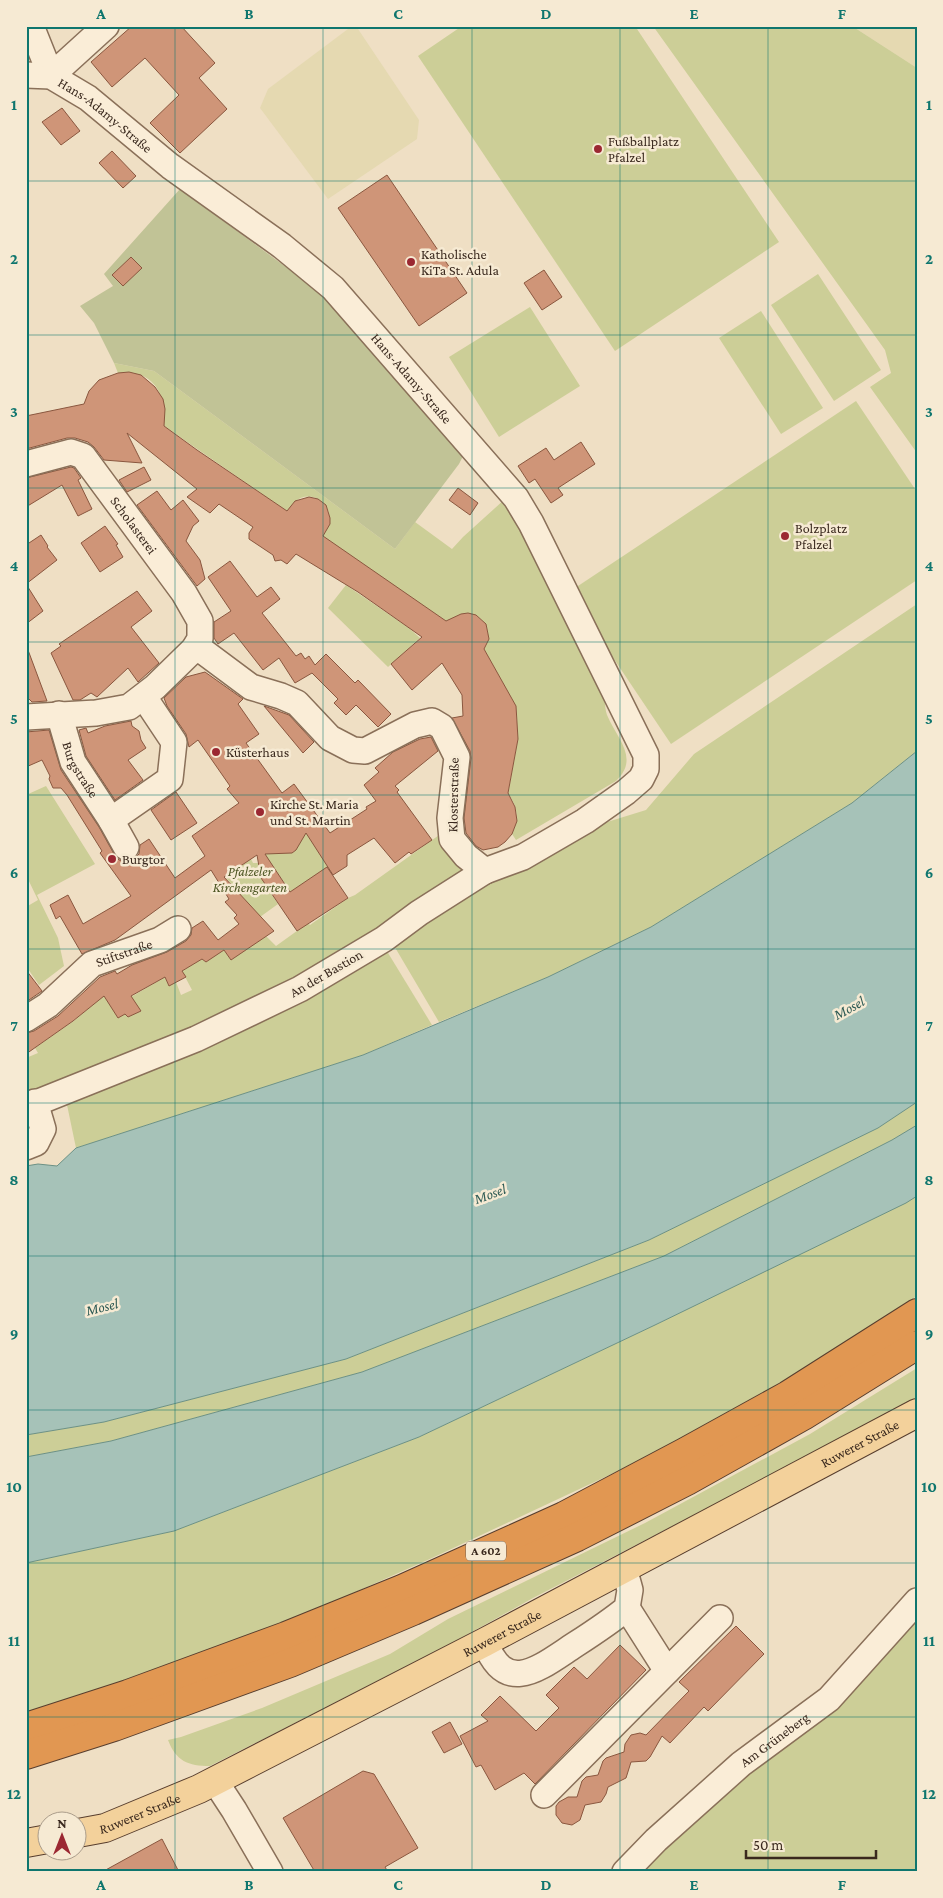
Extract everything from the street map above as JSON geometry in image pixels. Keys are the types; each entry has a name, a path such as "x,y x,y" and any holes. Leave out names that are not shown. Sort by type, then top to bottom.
{"highway":[{"name":"A 602","path":"26,1727 128,1694 286,1636 402,1589 564,1516 788,1395 917,1313"},
{"name":"A 602","path":"26,1755 114,1727 290,1663 413,1611 577,1537 687,1481 803,1416 917,1345"}],"main road":[{"name":"Ruwerer Straße","path":"88,1831 105,1828 215,1781 485,1642 917,1413"}],"street":[{"path":"31,26 51,76"},
{"path":"26,75 51,76 106,26"},
{"name":"Hans-Adamy-Straße","path":"51,76 88,98 170,166 282,246 333,288 516,498 531,523 646,756 646,769 641,779"},
{"name":"Scholasterei","path":"26,464 72,452 83,456 184,594 200,621 200,639 194,649"},
{"path":"26,717 96,713 129,707 144,697 194,649"},
{"name":"Klosterstraße","path":"194,649 204,652 251,687 281,696 296,703 330,738 353,750 365,751 414,725 432,721 442,728 457,757 450,818 452,839 466,856 485,871"},
{"path":"111,820 170,779 174,742 144,697"},
{"name":"Burgstraße","path":"59,714 73,762 111,820 126,847"},
{"name":"An der Bastion","path":"26,1147 36,1143 43,1129 31,1105 196,1039 300,989 384,939 419,913 485,871 524,857 581,823 626,792 641,779"},
{"name":"Stiftstraße","path":"26,1019 48,1005 92,964 160,940 178,929"},
{"path":"485,1642 491,1659 505,1671 519,1674 535,1671 608,1624 627,1608 630,1590 624,1568"},
{"name":"Am Grüneberg","path":"625,1872 656,1840 740,1764 829,1699 917,1601"},
{"path":"627,1608 667,1671"},
{"path":"544,1795 720,1618"},
{"path":"215,1781 270,1872"}],"shaded area":[{"path":"352,26 356,26 419,120 417,139 328,199 260,108 268,89"},
{"path":"852,26 917,26 917,68"}],"green space":[{"name":"Fußballplatz Pfalzel","path":"462,26 635,26 779,242 615,351 418,56"},
{"path":"653,26 852,26 917,68 917,453 870,387 891,373 885,350"},
{"path":"180,189 328,298 464,454 459,464 395,549 154,371 114,363 94,323 80,306 113,286 104,274"},
{"path":"818,274 881,370 834,401 771,305"},
{"path":"530,307 580,386 499,437 449,357"},
{"path":"761,311 823,408 781,434 719,338"},
{"path":"114,363 154,371 395,549 415,522 452,549 505,499 604,684 607,715 621,740 626,756 623,773 616,781 516,840 512,834 516,824 516,808 508,794 518,739 516,706 484,649 488,640 488,631 485,624 473,614 465,614 457,617 450,624 322,536 328,526 329,517 323,502 316,498 302,498 295,502 288,512 164,426 161,397 154,384 141,375 118,373"},
{"name":"Bolzplatz Pfalzel","path":"856,401 917,492 917,580 671,744 569,592"},
{"path":"346,585 409,628 420,638 388,667 328,608"},
{"path":"917,604 917,751 852,803 651,927 548,977 439,1022 393,944 410,927 591,827 646,810 694,754"},
{"path":"46,786 95,864 37,895 58,938 64,966 39,985 26,966 26,907 38,900 26,875 26,795"},
{"name":"Pfalzeler Kirchengarten","path":"301,825 329,867 290,892 279,875 265,884 278,904 260,917 226,878 251,859 253,863 258,863 259,866 267,853 290,853 294,851 298,844"},
{"path":"442,833 469,874 250,1007 30,1093 26,1086 26,1058 38,1053 35,1048 75,1020 105,994 118,1018 125,1014 128,1017 141,1011 131,997 165,977 169,986 176,982 181,995 192,990 182,971 202,959 206,962 220,952 219,948 222,947 231,960 266,936 276,946 308,923 310,925 355,895"},
{"path":"385,948 432,1025 363,1055 76,1148 66,1100"},
{"path":"917,1102 917,1125 892,1140 664,1256 362,1372 111,1441 26,1457 26,1435 104,1422 346,1359 649,1240 878,1128"},
{"path":"917,1196 917,1296 797,1373 667,1448 432,1558 297,1618 26,1714 26,1563 174,1531 419,1437 655,1325"},
{"path":"917,1368 917,1398 900,1406 898,1410 533,1598 454,1642 210,1766 195,1765 184,1761 171,1747 168,1740 262,1708 390,1654 448,1619 645,1523 810,1434"},
{"path":"917,1600 917,1872 639,1872"}],"water":[{"name":"Mosel","path":"917,751 917,1102 878,1128 649,1240 346,1359 104,1422 26,1435 26,1166 38,1164 57,1166 76,1148 363,1055 548,977 651,927 852,803"},
{"path":"917,1125 917,1196 906,1203 419,1437 174,1531 26,1563 26,1457 111,1441 362,1372 664,1256 892,1140"}],"building":[{"path":"132,26 181,26 215,63 199,78 227,109 180,153 150,123 179,95 145,58 112,87 91,62"},
{"path":"62,108 80,131 61,145 42,122"},
{"path":"112,151 136,176 123,188 99,163"},
{"name":"Katholische KiTa St. Adula","path":"387,175 467,293 419,326 338,208"},
{"path":"131,257 142,268 123,286 112,275"},
{"path":"544,270 562,297 542,310 524,283"},
{"path":"129,372 141,375 155,387 163,399 165,409 164,426 197,450 287,511 295,501 309,497 318,499 326,505 330,518 330,524 323,536 446,621 468,613 476,615 486,624 489,639 484,649 516,706 518,739 508,793 515,807 517,821 512,834 505,842 498,847 483,850 476,846 466,833 464,818 471,758 470,751 452,718 463,716 462,695 442,663 412,690 391,664 422,637 358,592 296,554 287,564 281,560 275,561 273,555 249,539 249,533 253,527 219,504 210,513 187,497 197,489 127,433 142,463 104,460 88,442 75,438 67,438 26,449 26,416 84,404 89,391 99,380 118,373"},
{"path":"581,442 595,464 558,488 563,495 551,503 535,479 529,483 518,466 546,448 554,460"},
{"path":"71,467 74,468 81,478 78,480 92,509 78,516 62,485 26,507 26,478"},
{"path":"144,467 151,480 127,492 119,480"},
{"path":"458,488 478,503 470,515 449,500"},
{"path":"157,491 171,510 183,500 199,521 193,526 186,541 200,560 205,579 197,586 137,505"},
{"path":"105,526 118,544 116,545 123,557 100,572 81,543"},
{"path":"41,535 57,560 26,584 26,545"},
{"path":"230,561 257,597 271,587 280,599 262,613 296,656 301,653 305,659 309,656 315,665 326,654 355,683 358,680 391,714 378,727 356,705 346,715 334,703 338,699 312,673 295,683 279,658 263,670 234,633 218,644 214,638 214,622 231,611 208,577"},
{"path":"26,584 43,611 26,624"},
{"path":"137,591 152,611 131,627 159,663 138,682 128,668 97,697 91,693 80,700 73,700 51,653 61,646 59,644"},
{"path":"26,650 28,650 47,701 32,702 26,696"},
{"path":"205,672 243,699 238,704 259,734 246,743 282,793 294,784 330,833 376,801 364,785 379,772 375,768 393,752 420,739 431,737 438,751 395,786 399,790 397,792 432,840 411,854 409,852 395,863 374,838 347,855 347,866 333,875 306,833 296,850 292,853 265,854 290,892 327,867 348,898 297,931 261,878 257,855 224,877 274,931 231,960 224,950 206,962 202,959 182,971 186,977 169,986 165,977 131,996 141,1011 128,1017 125,1014 118,1018 104,996 73,1021 26,1054 26,1033 34,1031 58,1016 100,977 115,971 117,974 132,965 167,952 186,941 191,935 192,928 203,921 218,940 239,924 234,918 237,915 225,902 229,899 211,870 115,940 82,954 60,916 56,919 50,905 68,895 83,924 131,896 100,853 102,851 67,795 61,788 53,788 49,779 50,776 42,760 26,767 26,732 49,730 61,770 119,860 133,860 139,854 140,845 149,839 175,878 205,856 192,836 239,803 227,789 230,786 198,740 189,747 186,734 167,706 164,698 186,677"},
{"path":"264,706 289,715 314,742 303,753"},
{"path":"131,721 132,726 139,731 141,740 146,748 128,760 143,780 115,800 86,756 79,730 86,728 88,733 105,726"},
{"path":"176,792 197,823 171,840 151,810"},
{"path":"26,970 42,991 26,1002"},
{"path":"736,1626 764,1654 708,1711 704,1707 670,1743 662,1736 646,1761 631,1762 626,1778 608,1787 601,1802 585,1805 580,1820 572,1825 562,1823 556,1815 556,1806 559,1802 568,1797 577,1797 582,1781 586,1777 598,1775 606,1758 624,1752 625,1744 631,1735 640,1733 646,1735 689,1691 679,1682"},
{"path":"620,1645 646,1670 535,1784 524,1773 495,1790 481,1765 476,1767 460,1736 488,1721 481,1715 500,1696 536,1731 559,1708 546,1695 574,1667 587,1679"},
{"path":"450,1722 462,1744 444,1753 432,1732"},
{"path":"363,1771 374,1774 418,1848 385,1867 388,1872 315,1872 283,1818"},
{"path":"162,1839 179,1872 102,1872"}],"place":[{"name":"Fußballplatz Pfalzel","path":"598,149"},
{"name":"Katholische KiTa St. Adula","path":"411,262"},
{"name":"Bolzplatz Pfalzel","path":"785,536"},
{"name":"Küsterhaus","path":"216,752"},
{"name":"Kirche St. Maria und St. Martin","path":"260,812"},
{"name":"Burgtor","path":"112,859"}]}
